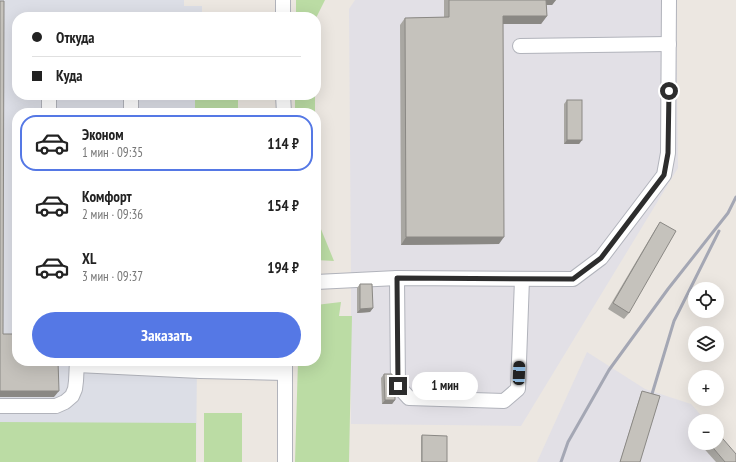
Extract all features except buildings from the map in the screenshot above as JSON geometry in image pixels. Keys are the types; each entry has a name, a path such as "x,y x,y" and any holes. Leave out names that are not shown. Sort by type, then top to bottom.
{"street":[{"path":"282,12 283,0"},
{"path":"321,282 397,278 573,279 601,258 664,175 668,153 669,0"},
{"path":"520,46 669,44"},
{"path":"397,278 398,386 409,398 504,401 518,389 522,279"},
{"path":"0,406 56,406 66,402 72,396 75,389 77,366"},
{"path":"123,366 200,371 285,367 285,462"}],"shaded area":[{"path":"0,0 184,0 184,6 202,6 202,12 12,12 12,100 201,100 201,108 12,108 12,366 197,366 196,462 0,462"},
{"path":"355,0 676,0 678,168 521,426 351,424 349,9"},
{"path":"587,352 645,389 688,403 688,406 693,406 700,414 688,414 688,450 724,450 724,448 736,457 736,462 537,462"}],"green space":[{"path":"296,0 325,0 319,12 296,12"},
{"path":"195,100 238,100 238,108 195,108"},
{"path":"295,100 315,100 315,108 295,108"},
{"path":"321,229 334,261 321,260"},
{"path":"341,302 339,316 352,316 349,462 295,462 298,366 321,366 321,304"},
{"path":"204,413 242,413 242,462 204,462"},
{"path":"0,422 196,423 196,462 0,462"}],"railway":[{"path":"561,462 568,442 609,370 668,289 728,213 736,197"},
{"path":"649,404 674,321 719,231"}],"route":[{"path":"398,386 397,278 573,279 601,258 664,175 668,153 669,91"}]}
